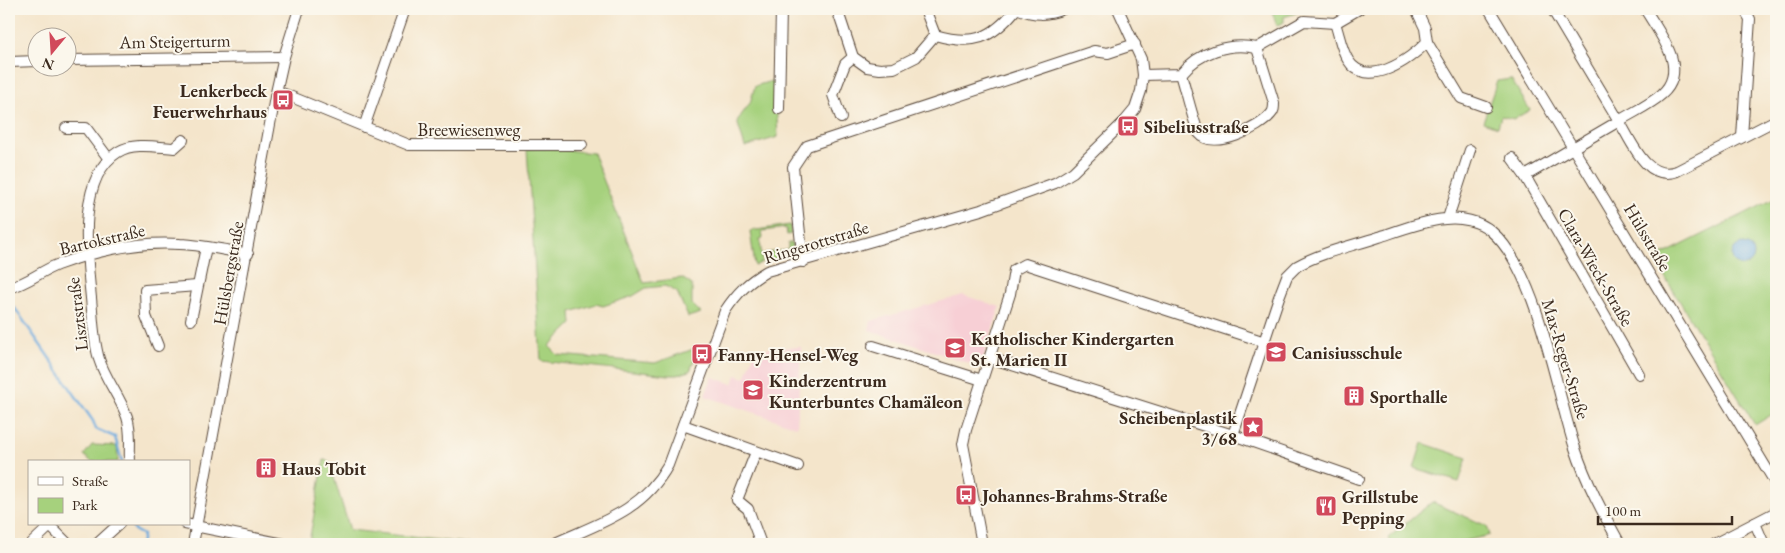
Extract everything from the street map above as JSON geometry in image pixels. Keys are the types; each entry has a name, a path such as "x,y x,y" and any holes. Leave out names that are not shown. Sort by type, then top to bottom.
{"street":[{"name":"Hülsbergstraße","path":"193,544 277,91 284,57 299,9"},
{"path":"364,126 405,9"},
{"path":"779,110 781,9"},
{"path":"837,9 853,57 867,67 880,69 894,68 916,57 935,35"},
{"path":"925,9 935,35"},
{"path":"935,35 952,40 969,41 997,31 1017,9 1032,15 1063,9"},
{"name":"Ringerottstraße","path":"553,544 631,508 646,496 658,482 668,465 725,311 737,292 751,280 767,272 982,210 1055,183 1073,172 1130,115 1135,109 1141,91 1144,75 1141,59 1118,9"},
{"path":"1144,75 1180,74 1191,62 1210,52 1241,44 1257,48 1304,21 1335,23 1358,9"},
{"path":"1416,9 1424,28 1427,42 1460,98 1486,107"},
{"name":"Hülsstraße","path":"1489,9 1575,147 1776,484"},
{"path":"1552,9 1644,162 1659,173 1677,171 1776,120"},
{"path":"1526,176 1661,95 1670,86 1673,76 1672,57 1645,9"},
{"path":"1742,137 1750,14 1744,9"},
{"path":"1335,23 1348,60 1357,70 1367,73 1381,72 1418,52 1427,42"},
{"path":"803,262 793,167 807,146 1094,51 1108,53 1135,44"},
{"path":"1180,74 1199,132 1207,139 1215,141 1237,135 1268,117 1273,112 1274,103 1257,48"},
{"name":"Am Steigerturm","path":"78,60 273,55 284,57"},
{"path":"841,118 833,95 845,64 853,57"},
{"path":"9,62 28,61"},
{"name":"Breewiesenweg","path":"277,91 409,145 582,145"},
{"path":"66,128 86,128 109,160"},
{"name":"Lisztstraße","path":"130,460 132,446 127,417 99,360 94,338 86,256 91,192 98,176 109,160 119,151 135,146 174,148 183,140"},
{"path":"1448,218 1470,150"},
{"name":"Clara-Wieck-Straße","path":"1512,158 1526,176 1640,374"},
{"name":"Max-Reger-Straße","path":"1233,435 1287,276 1297,266 1402,230 1448,218 1470,220 1491,230 1507,248 1519,268 1537,314 1575,448 1597,502 1620,544"},
{"name":"Bartokstraße","path":"9,288 26,283 55,266 86,256 146,244 179,244 248,254"},
{"path":"191,320 206,247"},
{"path":"982,544 963,444 1010,294 1014,270 1025,264 1265,342"},
{"path":"158,346 146,316 145,290 197,286"},
{"path":"873,346 982,380"},
{"path":"990,358 1233,435 1359,479"},
{"path":"682,425 798,466"},
{"path":"756,452 737,500 748,509 761,544"},
{"path":"1714,544 1776,512"},
{"path":"1755,523 1764,544"},
{"path":"190,525 284,544"},
{"path":"31,544 49,526"},
{"path":"51,526 68,544"},
{"path":"97,544 117,526"}],"shaded area":[{"name":"Katholischer Kindergarten St. Marien II","path":"963,295 1000,307 980,367 869,330 871,321"},
{"name":"Kinderzentrum Kunterbuntes Chamäleon","path":"801,347 797,427 705,396 712,377 733,384 736,375 745,378 756,349"}],"green space":[{"path":"1271,9 1308,9 1284,17 1284,22 1277,26"},
{"path":"1511,79 1530,110 1514,119 1501,116 1498,127 1483,122 1497,81"},
{"path":"775,80 778,137 745,147 737,121 750,103 755,86"},
{"path":"550,148 593,153 644,283 682,278 692,285 692,304 701,313 688,317 677,292 665,286 646,288 633,296 603,306 596,304 571,312 572,324 549,346 558,355 655,363 699,347 690,371 669,375 541,361 527,149"},
{"path":"1776,198 1776,412 1755,425 1654,259"},
{"path":"790,225 791,234 787,235 786,228 762,231 763,238 760,239 762,262 755,266 750,231"},
{"path":"788,243 792,243 793,253 766,261 765,253 788,250"},
{"path":"1422,443 1467,458 1459,482 1414,468"},
{"path":"92,445 117,446 118,460 90,460 84,455"},
{"path":"324,460 329,461 350,530 475,544 315,544 309,542"},
{"path":"1432,502 1487,526 1490,535 1452,544 1393,544 1388,538"}],"water":[{"path":"1743,244 1751,247 1754,255 1751,263 1743,266 1735,263 1732,255 1735,247"}],"waterway":[{"path":"14,307 93,421 96,429 115,437 121,460"},
{"path":"132,526 134,530 143,535 141,544"}],"place":[{"name":"Lenkerbeck Feuerwehrhaus","path":"283,100"},
{"name":"Sibeliusstraße","path":"1128,126"},
{"name":"Katholischer Kindergarten St. Marien II","path":"955,348"},
{"name":"Canisiusschule","path":"1276,352"},
{"name":"Fanny-Hensel-Weg","path":"702,354"},
{"name":"Kinderzentrum Kunterbuntes Chamäleon","path":"753,390"},
{"name":"Sporthalle","path":"1354,396"},
{"name":"Scheibenplastik 3/68","path":"1253,427"},
{"name":"Haus Tobit","path":"266,468"},
{"name":"Johannes-Brahms-Straße","path":"966,495"},
{"name":"Grillstube Pepping","path":"1326,506"}]}
